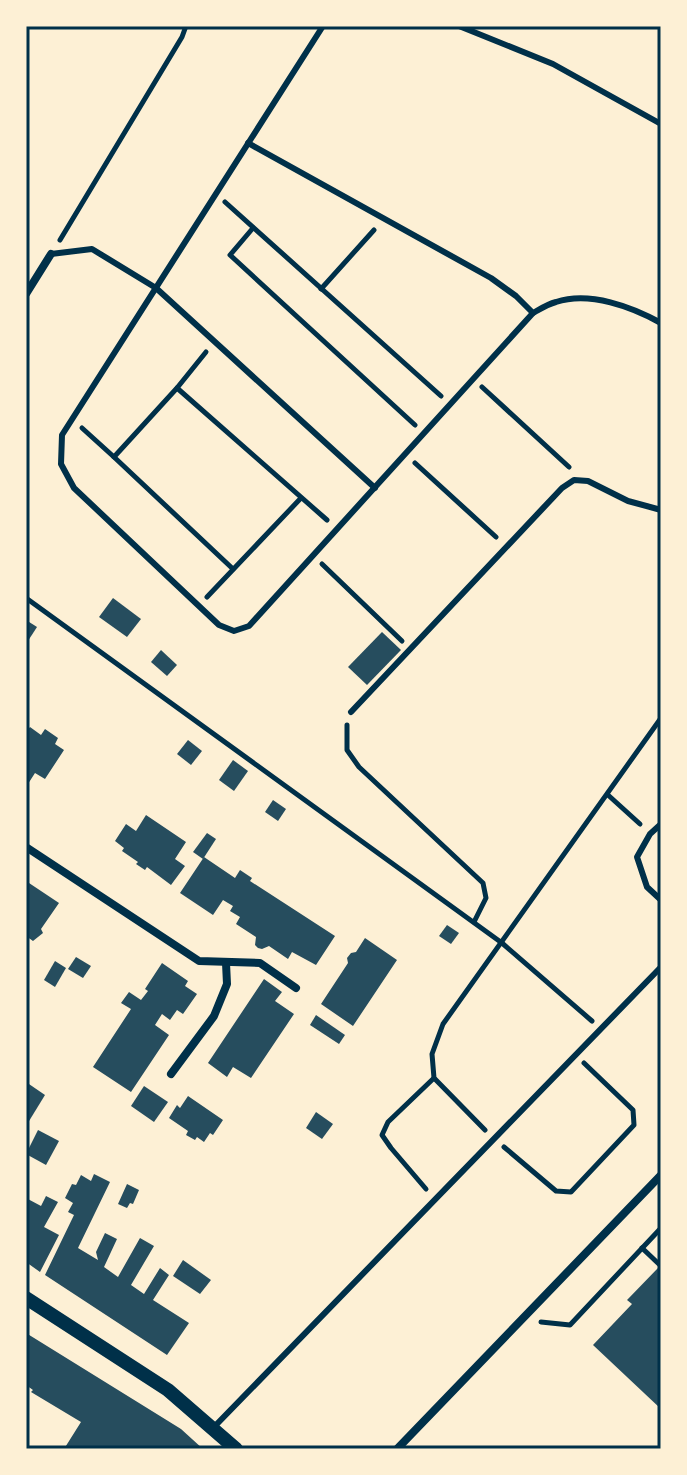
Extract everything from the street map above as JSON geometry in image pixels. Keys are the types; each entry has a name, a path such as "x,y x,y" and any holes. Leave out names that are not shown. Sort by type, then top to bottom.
{"street":[{"path":"26,294 51,254"},
{"path":"26,847 199,961 260,963 296,988"},
{"path":"171,1074 214,1016 227,984 226,963"},
{"path":"397,1449 661,1175"},
{"path":"26,1298 168,1390 236,1449"}],"lane":[{"path":"323,26 62,435 61,464 74,488 198,607 219,625 234,631 249,626 533,313 556,302 581,298 634,308 661,323"},
{"path":"459,26 553,64 661,124"},
{"path":"248,143 491,278 533,313"},
{"path":"51,254 92,249 156,288 375,488"},
{"path":"351,712 562,488 574,480 588,481 628,501 661,510"},
{"path":"661,824 650,834 637,857 647,887 661,900"},
{"path":"214,1427 661,967"}],"path":[{"path":"51,254 186,26"},
{"path":"215,194 450,405"},
{"path":"321,289 385,219"},
{"path":"254,228 230,255 424,434"},
{"path":"114,457 215,341"},
{"path":"472,379 571,468 574,480"},
{"path":"177,388 337,528"},
{"path":"73,419 233,569"},
{"path":"405,455 508,548"},
{"path":"198,607 301,498"},
{"path":"313,555 411,650"},
{"path":"26,598 502,943 599,1028"},
{"path":"351,712 345,729 347,750 359,767 483,883 486,898 473,922"},
{"path":"575,1054 633,1110 634,1125 571,1192 556,1191 495,1140 434,1078 432,1054 443,1024 661,718"},
{"path":"608,795 650,834"},
{"path":"434,1078 388,1122 382,1135 435,1199"},
{"path":"520,1321 570,1325 661,1228"},
{"path":"642,1248 661,1266"}],"building":[{"path":"113,598 141,619 127,637 99,617"},
{"path":"26,620 37,627 26,644"},
{"path":"382,632 401,650 367,685 348,667"},
{"path":"161,650 177,665 167,676 151,662"},
{"path":"30,727 41,735 45,729 58,738 55,744 64,750 45,779 35,773 26,787 26,732"},
{"path":"188,740 202,751 191,765 177,754"},
{"path":"233,760 248,771 234,791 219,780"},
{"path":"273,800 286,809 278,821 265,812"},
{"path":"146,815 186,842 175,859 185,866 171,885 147,867 145,870 136,864 138,862 122,851 124,848 115,841 126,824 136,831"},
{"path":"207,833 216,839 203,859 193,852"},
{"path":"204,857 235,878 240,870 252,878 250,881 335,936 316,965 292,952 288,959 269,946 258,948 255,945 256,937 236,924 240,917 230,911 233,906 223,900 213,915 180,893"},
{"path":"26,881 59,903 41,929 43,933 33,941 26,936"},
{"path":"447,925 459,933 451,944 439,936"},
{"path":"365,938 397,960 353,1026 321,1004 348,963 347,958 356,952"},
{"path":"76,957 91,966 83,978 68,969"},
{"path":"55,961 66,968 55,987 44,980"},
{"path":"162,963 188,981 185,986 197,994 183,1014 177,1010 170,1020 162,1014 155,1025 169,1035 131,1092 93,1067 131,1009 121,1003 129,992 141,1000"},
{"path":"264,979 282,992 275,1001 294,1014 251,1078 233,1067 227,1077 208,1063"},
{"path":"316,1015 345,1035 339,1044 310,1025"},
{"path":"26,1082 45,1095 26,1126"},
{"path":"144,1086 168,1102 154,1122 131,1106"},
{"path":"188,1096 223,1120 204,1142 186,1135 188,1131 169,1118 177,1105 180,1108"},
{"path":"316,1112 333,1124 322,1139 306,1128"},
{"path":"38,1130 59,1141 46,1165 26,1154"},
{"path":"94,1174 110,1182 78,1248 98,1260 96,1252 105,1233 117,1239 104,1267 118,1277 140,1238 154,1246 131,1285 144,1294 160,1268 169,1275 153,1300 189,1323 167,1355 45,1275 74,1215 68,1212 73,1203 65,1198 81,1175 91,1181"},
{"path":"127,1184 139,1190 133,1204 130,1203 127,1208 118,1204"},
{"path":"46,1196 58,1202 44,1227 59,1235 40,1272 26,1262 26,1198 41,1206"},
{"path":"183,1260 211,1280 200,1294 173,1276"},
{"path":"658,1268 661,1271 661,1409 593,1345 632,1304 627,1300"},
{"path":"26,1333 181,1429 203,1449 64,1449 81,1422 31,1392 33,1390 26,1385"}]}
